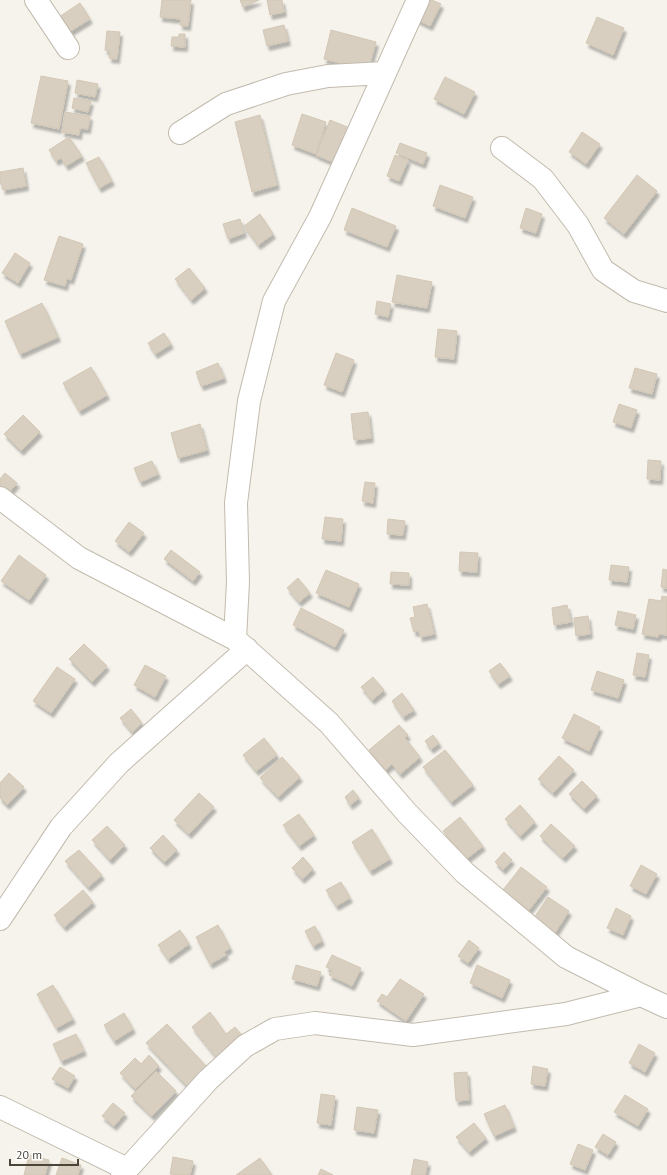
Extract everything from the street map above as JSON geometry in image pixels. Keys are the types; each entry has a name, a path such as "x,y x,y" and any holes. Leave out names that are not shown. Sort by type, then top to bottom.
{"street":[{"path":"36,0 68,48"},
{"path":"0,919 61,827 119,763 241,644 236,503 249,401 274,301 320,217 418,0"},
{"path":"180,133 226,104 286,84 328,76 385,73"},
{"path":"502,148 543,179 578,225 602,270 634,291 667,301"},
{"path":"0,498 79,558 241,644 330,723 406,813 465,873 566,957 667,1007"},
{"path":"0,1107 132,1170 208,1080 245,1046 275,1029 314,1023 413,1035 566,1014 641,995"}],"building":[{"path":"162,0 191,0 188,26 180,25 181,19 160,17"},
{"path":"240,0 259,0 243,7"},
{"path":"267,0 282,0 284,12 270,15"},
{"path":"420,0 432,0 441,4 430,26 412,17"},
{"path":"80,3 90,19 69,32 59,17"},
{"path":"597,17 624,28 613,55 586,43"},
{"path":"284,25 288,41 267,46 263,30"},
{"path":"331,30 376,42 368,70 324,59"},
{"path":"107,31 120,32 117,59 109,58 110,51 105,50"},
{"path":"179,34 185,34 185,47 171,46 172,37 179,37"},
{"path":"41,76 68,81 59,129 31,123"},
{"path":"445,77 475,92 464,114 434,99"},
{"path":"77,80 98,84 95,97 75,93"},
{"path":"74,98 91,101 88,112 72,108"},
{"path":"65,112 90,116 88,129 80,128 79,135 62,132"},
{"path":"302,114 326,122 316,154 292,145"},
{"path":"260,115 277,185 252,192 235,122"},
{"path":"330,120 352,129 338,164 316,155"},
{"path":"582,132 600,144 586,164 569,152"},
{"path":"69,137 82,156 66,166 61,158 56,161 49,150"},
{"path":"400,143 427,153 423,164 396,153"},
{"path":"395,155 408,160 399,181 387,176"},
{"path":"99,157 112,181 99,188 86,163"},
{"path":"23,168 26,186 3,190 2,184 0,184 0,172"},
{"path":"637,175 657,191 624,234 604,218"},
{"path":"440,185 473,197 465,218 433,206"},
{"path":"352,208 396,226 387,247 344,230"},
{"path":"526,208 542,214 536,233 520,228"},
{"path":"260,214 273,234 258,245 244,226"},
{"path":"240,219 244,233 228,239 223,224"},
{"path":"59,236 83,244 71,280 67,278 65,286 44,280"},
{"path":"15,253 30,263 18,283 2,273"},
{"path":"189,268 205,288 191,300 175,279"},
{"path":"397,275 432,282 427,308 392,302"},
{"path":"377,301 391,304 388,317 375,314"},
{"path":"42,303 58,337 20,354 5,321"},
{"path":"438,329 457,331 454,359 435,357"},
{"path":"164,333 171,344 155,354 148,343"},
{"path":"336,353 354,360 342,392 324,385"},
{"path":"218,363 224,378 201,386 196,372"},
{"path":"91,367 107,395 79,411 63,383"},
{"path":"635,368 657,374 652,394 629,388"},
{"path":"619,404 637,410 631,428 613,422"},
{"path":"368,412 371,438 354,440 351,414"},
{"path":"23,415 40,432 21,451 4,434"},
{"path":"200,424 207,450 178,458 171,433"},
{"path":"648,460 661,461 660,480 647,479"},
{"path":"152,461 158,474 140,482 134,468"},
{"path":"5,473 17,483 6,496 0,490 0,479"},
{"path":"365,482 375,483 373,503 362,501"},
{"path":"325,517 343,519 341,541 322,539"},
{"path":"388,519 405,521 403,535 387,534"},
{"path":"129,522 144,533 129,552 115,541"},
{"path":"171,550 200,572 193,581 164,559"},
{"path":"460,552 478,553 477,572 459,571"},
{"path":"19,555 46,575 29,600 1,581"},
{"path":"611,565 629,567 627,582 609,580"},
{"path":"663,569 667,570 667,588 661,587"},
{"path":"326,570 359,584 349,607 316,593"},
{"path":"391,572 409,573 409,585 390,584"},
{"path":"298,578 310,593 299,602 287,588"},
{"path":"662,596 667,597 667,635 659,634 658,637 642,634 649,599 661,601"},
{"path":"427,604 434,634 420,637 419,631 414,632 410,618 415,617 413,607"},
{"path":"567,605 571,622 554,625 552,608"},
{"path":"301,608 344,630 335,647 293,625"},
{"path":"618,611 636,615 633,629 615,625"},
{"path":"588,616 590,634 576,636 574,618"},
{"path":"84,644 107,666 92,682 69,659"},
{"path":"637,653 649,655 645,677 633,675"},
{"path":"500,663 510,676 498,684 489,671"},
{"path":"145,665 166,676 155,697 134,685"},
{"path":"57,667 75,679 51,713 33,701"},
{"path":"597,671 624,680 618,698 591,690"},
{"path":"373,677 384,690 372,700 361,687"},
{"path":"402,693 414,710 403,717 392,701"},
{"path":"131,709 142,723 132,732 120,718"},
{"path":"574,714 600,727 589,751 562,738"},
{"path":"399,725 408,735 405,738 420,757 400,774 392,764 385,770 369,750"},
{"path":"433,735 439,743 431,749 425,741"},
{"path":"264,738 277,755 256,771 243,755"},
{"path":"445,750 473,785 451,802 423,767"},
{"path":"559,756 574,770 553,793 538,779"},
{"path":"282,757 300,777 278,797 260,778"},
{"path":"9,773 24,787 7,805 0,798 0,783"},
{"path":"582,781 597,796 584,809 569,794"},
{"path":"353,790 359,798 350,805 345,797"},
{"path":"199,793 214,807 189,834 174,820"},
{"path":"520,805 535,822 520,836 505,819"},
{"path":"299,814 314,835 299,846 283,825"},
{"path":"460,817 483,846 465,860 446,845 451,841 443,831"},
{"path":"551,824 575,846 563,858 540,836"},
{"path":"107,826 125,845 110,860 92,840"},
{"path":"372,829 390,859 370,871 352,842"},
{"path":"163,835 177,850 164,862 150,848"},
{"path":"79,850 102,875 88,887 65,861"},
{"path":"504,852 512,860 503,870 495,862"},
{"path":"303,857 313,869 302,879 292,868"},
{"path":"641,865 657,874 646,894 630,886"},
{"path":"521,867 547,887 529,910 503,890"},
{"path":"341,882 350,898 336,906 326,890"},
{"path":"83,890 93,902 64,927 54,915"},
{"path":"548,897 569,911 555,933 534,918"},
{"path":"616,908 631,916 623,935 607,928"},
{"path":"218,925 230,948 224,952 226,955 210,964 196,937"},
{"path":"315,926 322,941 313,946 305,931"},
{"path":"180,930 189,944 168,959 158,945"},
{"path":"469,940 479,948 468,963 458,956"},
{"path":"332,955 361,968 352,986 329,975 332,970 326,967"},
{"path":"296,965 321,972 317,986 292,979"},
{"path":"477,965 510,980 502,998 470,983"},
{"path":"400,979 424,994 406,1021 377,1001 382,994 387,997"},
{"path":"53,985 73,1019 56,1028 37,994"},
{"path":"210,1012 226,1034 235,1027 246,1040 219,1061 192,1027"},
{"path":"124,1013 133,1029 114,1041 104,1025"},
{"path":"167,1024 209,1069 189,1088 146,1043"},
{"path":"76,1034 84,1051 61,1061 53,1044"},
{"path":"639,1044 655,1053 645,1072 629,1063"},
{"path":"149,1055 159,1066 135,1089 120,1073 135,1058 141,1064"},
{"path":"533,1066 548,1069 545,1086 531,1084"},
{"path":"60,1067 75,1076 68,1088 52,1079"},
{"path":"156,1071 176,1091 152,1116 131,1096"},
{"path":"467,1072 469,1100 456,1101 454,1073"},
{"path":"321,1094 335,1096 331,1125 317,1123"},
{"path":"625,1095 648,1109 638,1126 614,1112"},
{"path":"113,1103 125,1113 114,1126 102,1116"},
{"path":"505,1105 514,1127 494,1136 484,1114"},
{"path":"357,1107 378,1110 374,1133 354,1130"},
{"path":"474,1123 486,1138 469,1152 456,1137"},
{"path":"603,1134 616,1142 608,1155 595,1147"},
{"path":"578,1144 593,1150 585,1170 570,1164"},
{"path":"29,1155 49,1160 45,1175 24,1175"},
{"path":"173,1157 193,1161 190,1175 170,1174"},
{"path":"62,1158 81,1165 78,1175 56,1175"},
{"path":"260,1158 272,1175 236,1175"},
{"path":"414,1159 428,1162 425,1175 411,1175"},
{"path":"321,1169 333,1175 318,1175"}]}
